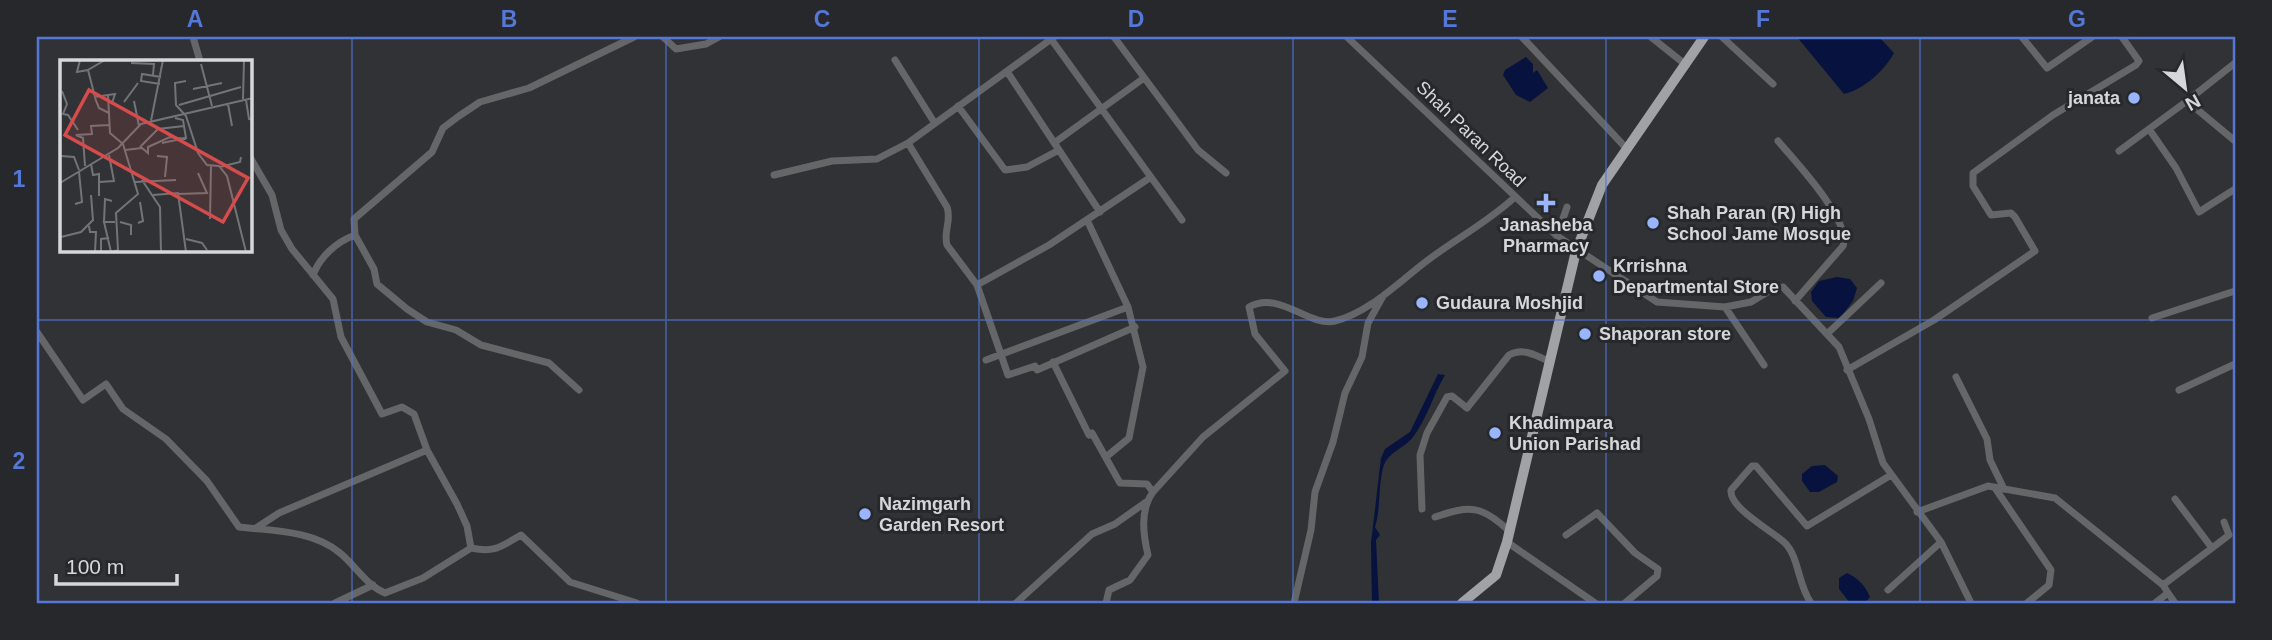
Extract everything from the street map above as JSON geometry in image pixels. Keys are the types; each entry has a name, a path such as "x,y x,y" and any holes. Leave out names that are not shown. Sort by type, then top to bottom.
{"highway":[{"path":"1462,603 1496,575 1509,537 1576,251 1602,185 1704,37"}],"street":[{"path":"193,37 200,60"},
{"path":"579,390 549,363 481,345 456,330 427,322 407,309 377,284 374,269 355,235 354,219 432,152 443,128 480,102 529,88 634,37"},
{"path":"663,37 676,49 706,44 719,37"},
{"path":"1114,37 1198,150 1226,173"},
{"name":"Shah Paran Road","path":"1347,37 1556,236 1663,304 1725,307 1751,302 1779,286 1795,301"},
{"path":"1522,37 1627,149"},
{"path":"1651,37 1686,65"},
{"path":"1722,37 1773,84"},
{"path":"2022,37 2048,68 2092,37"},
{"path":"1847,370 1958,305 2035,251 2011,213 1992,215 1973,186 1973,173 2053,115 2136,65 2139,61 2122,37"},
{"path":"774,175 832,161 869,161 908,143 1053,38 1182,220"},
{"path":"895,60 934,122"},
{"path":"2119,151 2235,62"},
{"path":"1008,73 1100,212"},
{"path":"958,106 1005,170 1027,167 1057,147 1100,106 1144,78"},
{"path":"2187,101 2235,142"},
{"path":"2149,129 2176,168 2199,212 2235,189"},
{"path":"1778,141 1820,190 1845,235 1843,246 1795,301 1839,347 1869,419 1883,463 1941,542 1971,603"},
{"path":"908,143 947,206 951,218 945,237 947,245 977,285 1010,376 1053,362 1135,327"},
{"path":"252,160 272,195 281,230 333,299 345,346 382,414 397,408 408,408 414,414 427,450 467,526 471,548"},
{"path":"977,285 1008,270 1151,177"},
{"path":"1016,603 1092,534 1115,524 1146,502 1203,437 1285,370 1255,334 1249,307 1258,302 1268,302 1326,321 1336,321 1385,292 1454,241 1494,216 1515,197"},
{"path":"1556,236 1567,208"},
{"path":"1087,220 1128,307 1143,367 1129,438 1106,457"},
{"path":"313,275 317,265 331,249 355,235"},
{"path":"1828,333 1881,283"},
{"path":"2152,318 2235,291"},
{"path":"1294,603 1311,530 1315,492 1333,442 1345,393 1362,357 1367,323 1385,292"},
{"path":"986,360 1001,357 1128,307"},
{"path":"1725,307 1765,365"},
{"path":"37,332 83,401 106,384 123,409 166,439 207,481 234,523 255,529 290,532 320,542 339,552 385,593 423,578 471,548 485,552 495,550 522,534 570,582 637,603"},
{"path":"1422,509 1420,455 1427,433 1447,397 1452,396 1467,408 1509,355 1517,351 1524,351 1551,362"},
{"path":"1053,362 1089,435 1092,433 1120,483 1147,484 1153,492"},
{"path":"2179,390 2235,364"},
{"path":"1956,377 1987,439 1990,460 2004,489"},
{"path":"255,529 279,513 427,450"},
{"path":"1811,603 1802,590 1788,545 1734,504 1731,490 1752,466 1756,466 1807,526 1891,475"},
{"path":"1917,512 1988,486 2055,498 2164,585 2175,603"},
{"path":"1995,488 2051,570 2049,584 2027,603"},
{"path":"2175,499 2212,548"},
{"path":"1106,603 1109,590 1130,580 1141,570 1149,555 1144,536 1146,502"},
{"path":"1435,517 1473,508 1485,510 1509,537 1595,603"},
{"path":"1566,535 1597,513 1635,553 1658,569 1657,576 1625,603"},
{"path":"2164,585 2229,535 2224,522"},
{"path":"1888,590 1941,542"},
{"path":"335,603 373,585"},
{"path":"2155,603 2168,593"}],"shaded area":[{"path":"1797,37 1879,37 1894,53 1873,78 1844,94"},
{"path":"1526,57 1533,64 1533,73 1537,70 1548,88 1530,102 1516,95 1503,75 1505,70"},
{"path":"1837,277 1850,279 1857,288 1853,301 1840,318 1826,317 1812,301 1811,292 1819,281"},
{"path":"1438,374 1445,375 1418,430 1388,458 1383,468 1375,527 1380,535 1376,540 1379,603 1372,603 1371,543 1381,458 1385,449 1410,432"},
{"path":"1825,465 1838,476 1837,482 1819,492 1810,492 1802,481 1802,474 1812,466"},
{"path":"1847,573 1866,589 1870,597 1865,603 1850,603 1839,589 1839,578"}],"place":[{"name":"janata","path":"2134,98"},
{"name":"Janasheba Pharmacy","path":"1546,203"},
{"name":"Shah Paran (R) High School Jame Mosque","path":"1653,223"},
{"name":"Krrishna Departmental Store","path":"1599,276"},
{"name":"Gudaura Moshjid","path":"1422,303"},
{"name":"Shaporan store","path":"1585,334"},
{"name":"Khadimpara Union Parishad","path":"1495,433"},
{"name":"Nazimgarh Garden Resort","path":"865,514"}]}
